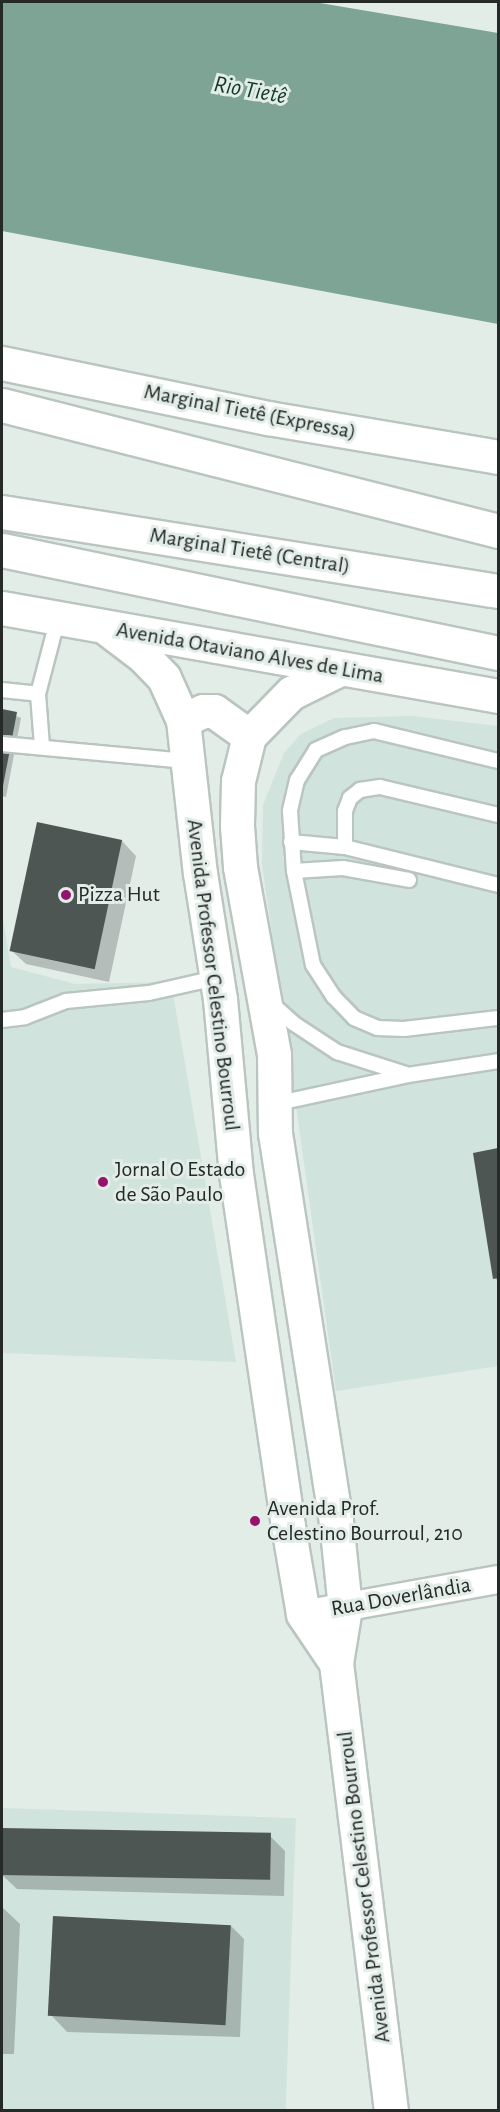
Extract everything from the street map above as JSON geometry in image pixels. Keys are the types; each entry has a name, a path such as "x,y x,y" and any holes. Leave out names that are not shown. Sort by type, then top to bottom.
{"main road":[{"name":"Marginal Tietê (Expressa)","path":"2,363 268,418 498,457"},
{"path":"2,405 498,531"},
{"name":"Marginal Tietê (Central)","path":"2,512 498,591"},
{"path":"2,550 498,653"},
{"name":"Avenida Otaviano Alves de Lima","path":"2,608 495,697"},
{"name":"Avenida Professor Celestino Bourroul","path":"105,627 143,656 164,678 183,720 186,761 218,989 236,1174 303,1614 336,1663"},
{"path":"183,720 203,711 214,711 249,736 291,693 338,669"},
{"name":"Avenida Professor Celestino Bourroul","path":"249,736 238,781 237,826 240,867 273,1042 275,1133 336,1521 345,1608 336,1663 391,2110"},
{"path":"218,989 230,1027 248,1040 273,1042 252,1085 228,1102"},
{"path":"236,1174 274,1104"}],"street":[{"name":"Rua Doverlândia","path":"303,1614 498,1579"}],"lane":[{"path":"42,746 38,694 58,618"},
{"path":"2,690 38,694"},
{"path":"498,761 374,731 345,738 316,750 297,780 290,810 294,871 313,965 334,997 354,1018 376,1028 404,1029 498,1018"},
{"path":"2,744 186,761"},
{"path":"345,847 345,811 350,798 360,790 380,787 498,815"},
{"path":"291,842 345,847 498,885"},
{"path":"294,871 343,868 409,880"},
{"path":"2,1020 25,1017 66,1001 218,989"},
{"path":"264,996 293,1023 337,1052 408,1075"},
{"path":"274,1104 408,1075 498,1060"}],"shaded area":[{"path":"412,716 498,726 498,1366 336,1391 262,864 263,805 284,753 301,734 334,718"},
{"name":"Jornal O Estado de São Paulo","path":"2,913 11,967 75,984 171,982 236,1362 2,1353"},
{"path":"2,1808 296,1818 286,2110 2,2110"}],"water":[{"name":"Rio Tietê","path":"2,2 314,2 498,33 498,324 2,231"}],"building":[{"path":"2,709 17,712 3,786 2,786"},
{"name":"Pizza Hut","path":"37,822 122,840 95,969 10,951"},
{"path":"498,1148 498,1278 493,1279 473,1153"},
{"path":"2,1828 271,1833 270,1880 2,1875"},
{"path":"53,1916 231,1925 226,2025 48,2016"}],"place":[{"name":"Pizza Hut","path":"66,895"},
{"name":"Jornal O Estado de São Paulo","path":"103,1182"},
{"name":"Avenida Prof. Celestino Bourroul, 210","path":"255,1521"}]}
